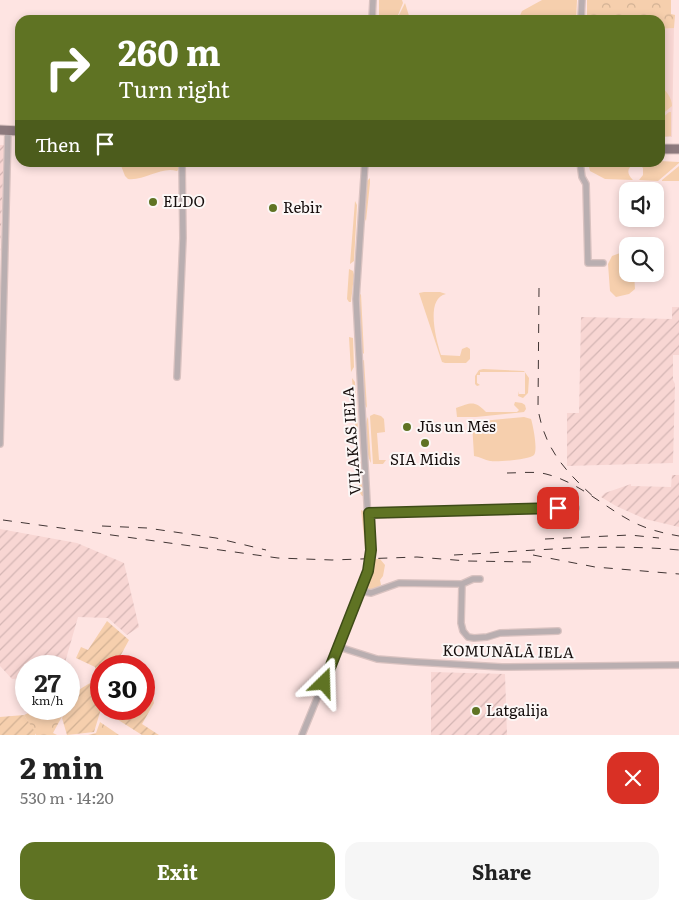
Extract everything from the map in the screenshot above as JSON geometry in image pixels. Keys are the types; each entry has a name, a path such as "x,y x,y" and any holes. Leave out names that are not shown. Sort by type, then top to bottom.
{"main road":[{"path":"665,149 679,150"}],"street":[{"path":"372,15 373,0"},
{"path":"581,15 582,0"},
{"path":"0,444 4,130"},
{"path":"177,377 183,238 182,167"},
{"name":"VIĻAKAS IELA","path":"302,735 361,591 370,558 356,298 356,268 364,167"},
{"path":"581,167 582,177 586,184 588,263 603,263"},
{"path":"369,513 576,508"},
{"path":"361,591 371,593 400,583 462,584 480,579"},
{"path":"462,584 462,623 463,631 468,637 487,637 500,633 558,631"},
{"name":"KOMUNĀLĀ IELA","path":"339,647 377,659 502,667 679,665"}],"shaded area":[{"path":"674,28 672,137 665,137 665,29"},
{"path":"0,145 4,145 0,256"},
{"path":"672,307 679,307 679,355 673,355 673,380 675,384 673,463 567,466 567,413 579,413 581,317 672,319"},
{"path":"672,475 679,475 679,527 645,519 601,497 605,493 631,484 631,486 671,487"},
{"path":"0,529 77,543 124,563 139,627 127,635 108,618 78,617 67,655 15,655 15,679 12,679 0,666"},
{"path":"431,672 505,674 507,735 431,735"}],"green space":[{"path":"379,0 402,0 403,3 398,15 379,15"},
{"path":"542,0 577,0 576,15 520,15 522,11"},
{"path":"587,0 671,0 671,14 675,15 674,28 665,29 665,15 587,15"},
{"path":"405,3 409,15 399,15"},
{"path":"665,91 671,100 672,106 665,112"},
{"path":"671,112 671,136 665,137 665,116"},
{"path":"665,161 679,162 658,181 639,180 643,175 643,168 665,167"},
{"path":"679,166 679,181 662,181 662,180"},
{"path":"122,167 179,167 177,171 165,170 141,178 128,179"},
{"path":"589,167 630,167 628,171 633,180 605,179 590,171"},
{"path":"370,178 366,221 364,217 367,181"},
{"path":"355,201 357,205 354,261 350,264"},
{"path":"619,253 619,282 635,282 635,289 629,294 616,297 610,291 608,264 612,256"},
{"path":"349,269 353,271 354,275 351,302 347,299"},
{"path":"419,293 446,294 440,297 434,311 435,330 441,355 460,356 462,349 467,347 470,349 470,359 466,363 442,362"},
{"path":"361,294 364,354 361,351 358,296"},
{"path":"349,337 353,338 354,367 351,372"},
{"path":"364,360 367,408 364,403 362,361"},
{"path":"479,370 525,372 480,372 480,375 477,375 477,383 480,385 477,386 475,384 475,376"},
{"path":"525,372 529,378 528,393 523,398 518,396 519,391 519,394 525,394"},
{"path":"352,378 355,382 358,431 356,436"},
{"path":"515,402 525,405 526,409 524,412 457,417 456,408 472,404 486,412 517,412 519,410 514,405"},
{"path":"374,414 384,419 385,432 377,433 379,460 386,460 383,464 373,464 370,416"},
{"path":"368,417 371,463 366,440"},
{"path":"524,417 531,419 532,422 535,443 534,455 520,459 499,461 490,461 474,456 472,422"},
{"path":"356,443 359,447 362,487 365,496 362,496 360,493"},
{"path":"361,510 365,512 367,536 367,561 364,577 366,556"},
{"path":"373,559 380,559 385,565 383,576 380,580 381,585 371,591 368,590 366,585"},
{"path":"107,621 129,640 121,655 90,655 90,665 80,660 80,655 77,655 81,647 88,650"},
{"path":"90,683 90,720 98,720 94,732 67,735 63,720 80,720 80,689"},
{"path":"15,716 15,720 27,720 35,735 0,735 0,717"},
{"path":"27,720 60,720 53,733 57,735 36,735"},
{"path":"118,720 144,720 142,724 159,735 142,735"},
{"path":"100,722 119,735 88,735 96,733"}],"railway":[{"path":"539,288 538,409 541,424 558,459 596,499"},
{"path":"507,473 537,473 558,478 580,488 637,524 679,536"},
{"path":"3,520 278,558 332,560 417,557 467,561 531,562"},
{"path":"102,526 147,528 216,538 266,550"},
{"path":"545,539 630,535 659,538"},
{"path":"454,555 595,547 679,550"},
{"path":"533,555 595,567 679,574"}],"place":[{"name":"ELDO","path":"153,202"},
{"name":"Rebir","path":"273,208"},
{"name":"Jūs un Mēs","path":"407,427"},
{"name":"SIA Midis","path":"425,443"},
{"name":"Latgalija","path":"476,711"}],"route":[{"path":"324,683 368,571 371,550 369,513 558,508"}]}
